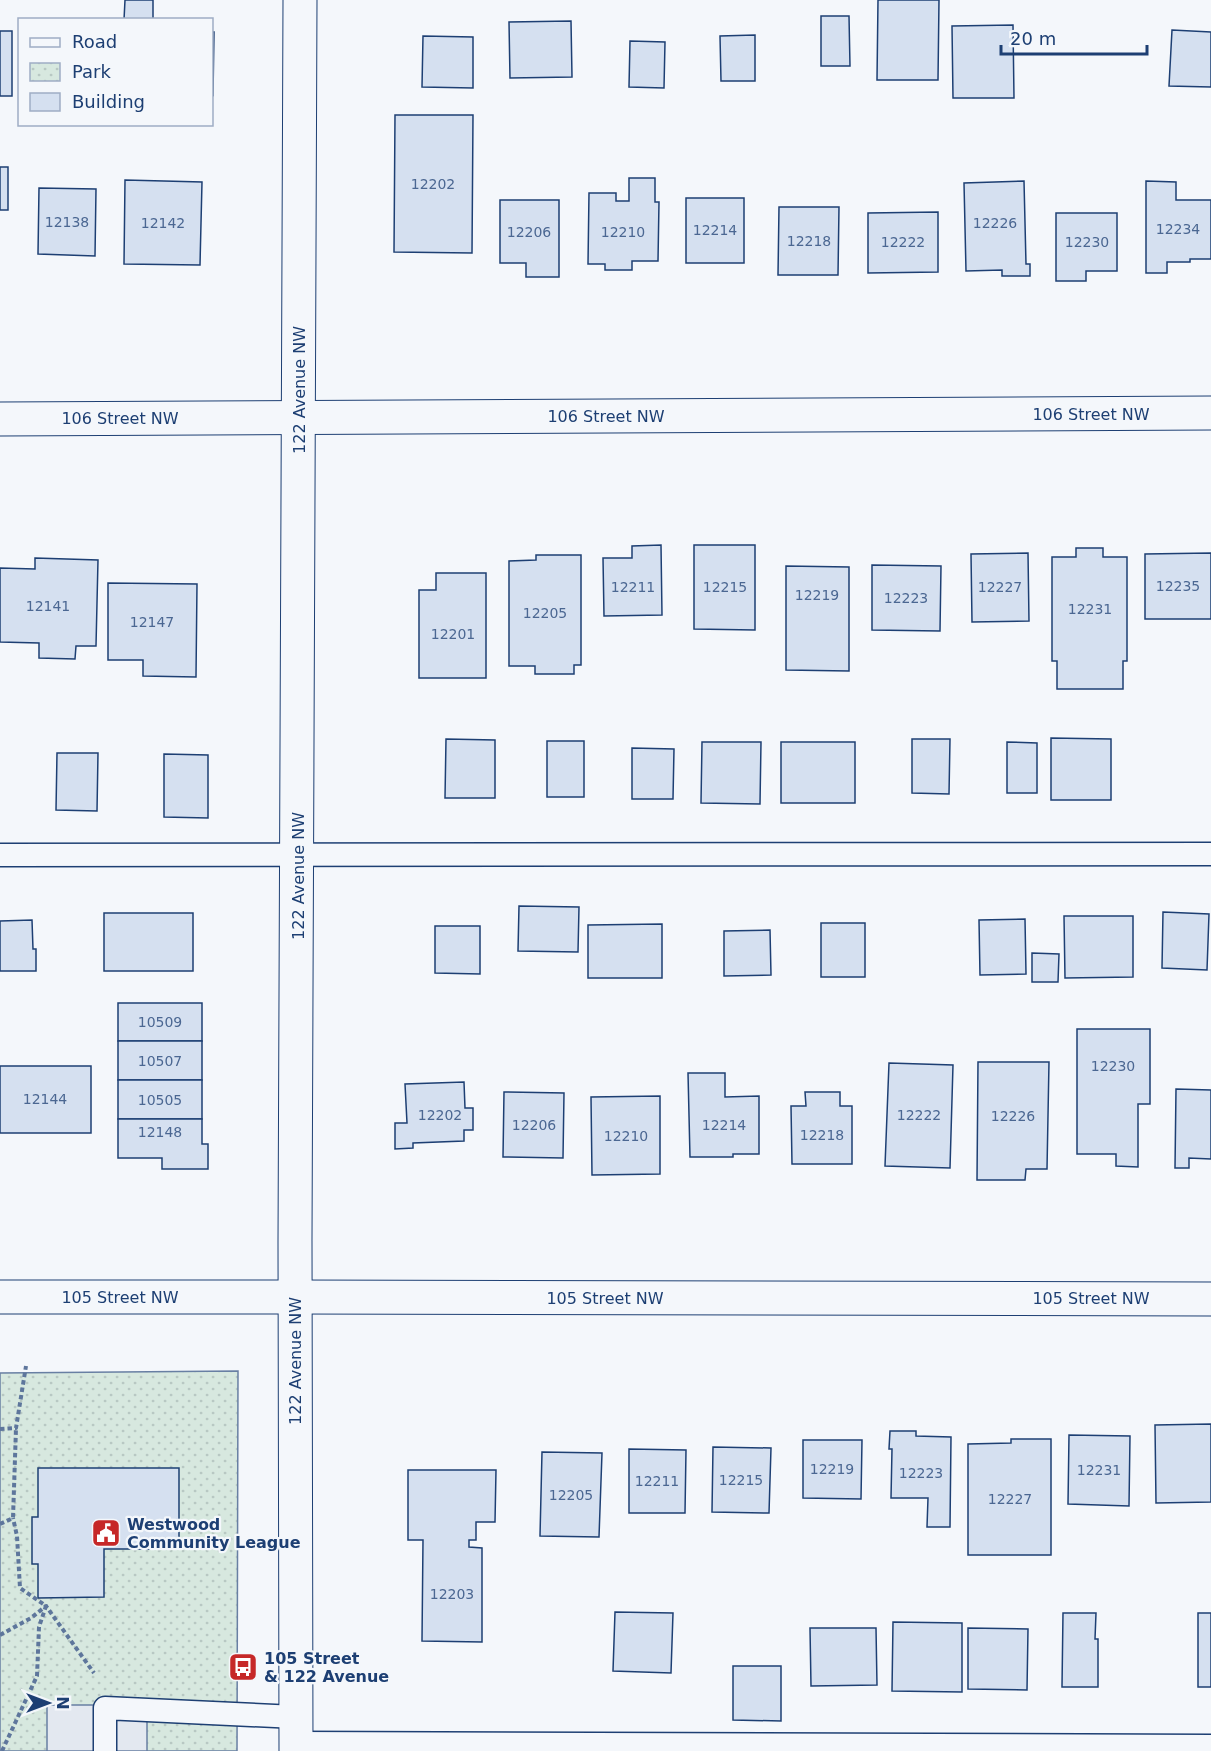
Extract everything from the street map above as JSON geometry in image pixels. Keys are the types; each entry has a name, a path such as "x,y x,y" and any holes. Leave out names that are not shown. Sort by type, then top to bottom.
{"street":[{"name":"122 Avenue NW","path":"296,1737 295,1297 300,0"},
{"name":"106 Street NW","path":"0,419 1211,413"},
{"name":"105 Street NW","path":"0,1297 1211,1299"}],"lane":[{"path":"0,855 1211,854"},
{"path":"105,1751 105,1708 296,1737 1211,1746"}],"path":[{"path":"26,1366 16,1428 13,1518 20,1588 46,1606 121,1709"},
{"path":"0,1429 16,1428"},
{"path":"0,1524 13,1518"},
{"path":"0,1635 31,1618 46,1606"},
{"path":"2,1751 37,1677 39,1627 46,1606"}],"green space":[{"path":"238,1371 237,1751 0,1751 0,1373"}],"shaded area":[{"path":"47,1705 147,1705 147,1751 47,1751"}],"building":[{"path":"125,0 153,0 153,18 124,18"},
{"path":"878,0 939,0 938,80 877,80"},
{"path":"821,16 849,16 850,66 821,66"},
{"path":"571,21 572,77 510,78 509,22"},
{"path":"1013,25 1014,98 953,98 952,26"},
{"path":"1172,30 1211,32 1211,87 1169,86"},
{"path":"0,31 12,31 12,96 0,96"},
{"path":"213,32 214,32 213,95"},
{"path":"755,35 755,81 721,81 720,36"},
{"path":"423,36 473,37 473,88 422,87"},
{"path":"630,41 665,42 664,88 629,87"},
{"path":"395,115 473,115 472,253 394,252"},
{"path":"0,167 8,167 8,210 0,210"},
{"path":"629,178 655,178 655,202 659,202 658,261 632,261 632,270 605,270 605,264 588,264 589,193 616,193 616,201 629,201"},
{"path":"125,180 202,182 200,265 124,264"},
{"path":"1024,181 1026,264 1030,264 1030,276 1002,276 1002,270 966,271 964,183"},
{"path":"1146,181 1176,182 1176,200 1211,200 1211,259 1167,262 1167,273 1146,273"},
{"path":"39,188 96,189 95,256 38,254"},
{"path":"686,198 744,198 744,263 686,263"},
{"path":"500,200 559,200 559,277 526,277 526,263 500,263"},
{"path":"779,207 839,207 838,275 778,275"},
{"path":"938,212 938,272 868,273 868,213"},
{"path":"1056,213 1117,213 1117,271 1086,271 1086,281 1056,281"},
{"path":"661,545 662,615 604,616 603,558 632,558 632,546"},
{"path":"694,545 755,545 755,630 694,629"},
{"path":"1076,548 1103,548 1103,557 1127,557 1127,661 1123,661 1123,689 1057,689 1057,661 1052,661 1052,557 1076,557"},
{"path":"1028,553 1029,621 972,622 971,554"},
{"path":"1211,553 1211,619 1145,619 1145,554"},
{"path":"536,555 581,555 581,665 574,665 574,674 535,674 535,666 509,666 509,561 536,560"},
{"path":"35,558 98,560 96,646 76,646 75,659 39,658 39,643 0,642 0,568 35,569"},
{"path":"872,565 941,566 940,631 872,630"},
{"path":"786,566 849,567 849,671 786,670"},
{"path":"436,573 486,573 486,678 419,678 419,590 436,590"},
{"path":"108,583 197,584 196,677 143,676 143,660 108,660"},
{"path":"1051,738 1111,739 1111,800 1051,800"},
{"path":"446,739 495,740 495,798 445,798"},
{"path":"912,739 950,739 949,794 912,793"},
{"path":"547,741 584,741 584,797 547,797"},
{"path":"702,742 761,742 760,804 701,803"},
{"path":"781,742 855,742 855,803 781,803"},
{"path":"1007,742 1037,743 1037,793 1007,793"},
{"path":"632,748 674,749 673,799 632,799"},
{"path":"57,753 98,753 97,811 56,810"},
{"path":"164,754 208,755 208,818 164,817"},
{"path":"519,906 579,907 578,952 518,951"},
{"path":"1163,912 1209,914 1207,970 1162,968"},
{"path":"104,913 193,913 193,971 104,971"},
{"path":"1064,916 1133,916 1133,977 1065,978"},
{"path":"1025,919 1026,974 980,975 979,920"},
{"path":"32,920 36,971 0,971 0,921"},
{"path":"821,923 865,923 865,977 821,977"},
{"path":"662,924 662,978 588,978 588,925"},
{"path":"435,926 480,926 480,974 435,973"},
{"path":"770,930 771,975 724,976 724,931"},
{"path":"1032,953 1059,954 1058,982 1032,982"},
{"path":"118,1003 202,1003 202,1041 118,1041"},
{"path":"1077,1029 1150,1029 1150,1104 1138,1104 1138,1167 1116,1166 1116,1154 1077,1154"},
{"path":"118,1041 202,1041 202,1080 118,1080"},
{"path":"978,1062 1049,1062 1047,1169 1026,1169 1025,1180 977,1180"},
{"path":"889,1063 953,1065 950,1168 885,1166"},
{"path":"0,1066 91,1066 91,1133 0,1133"},
{"path":"688,1073 725,1073 725,1097 759,1096 759,1154 733,1154 733,1157 690,1157"},
{"path":"118,1080 202,1080 202,1119 118,1119"},
{"path":"464,1082 465,1108 473,1108 473,1130 464,1130 464,1141 413,1143 413,1148 395,1149 395,1123 407,1123 405,1084"},
{"path":"1176,1089 1211,1090 1211,1159 1189,1158 1189,1168 1175,1168"},
{"path":"504,1092 564,1093 563,1158 503,1157"},
{"path":"805,1092 840,1092 840,1106 852,1106 852,1164 792,1164 791,1106 806,1106"},
{"path":"660,1096 660,1174 592,1175 591,1097"},
{"path":"118,1119 202,1119 202,1144 208,1144 208,1169 162,1169 162,1158 118,1158"},
{"path":"1211,1424 1211,1502 1156,1503 1155,1425"},
{"path":"890,1431 916,1431 916,1436 951,1437 950,1527 927,1527 928,1498 891,1498"},
{"path":"1069,1435 1130,1436 1129,1506 1068,1504"},
{"path":"1011,1439 1051,1439 1051,1555 968,1555 968,1444 1011,1443"},
{"path":"803,1440 862,1440 861,1499 803,1498"},
{"path":"713,1447 771,1448 769,1513 712,1512"},
{"path":"629,1449 686,1450 685,1513 629,1513"},
{"path":"542,1452 602,1453 599,1537 540,1536"},
{"name":"Westwood Community League","path":"38,1468 179,1468 179,1549 104,1549 104,1597 38,1598 38,1564 32,1564 32,1517 38,1517"},
{"path":"408,1470 496,1470 495,1522 476,1522 476,1540 469,1540 469,1547 482,1548 482,1642 422,1641 423,1540 408,1540"},
{"path":"615,1612 673,1613 671,1673 613,1671"},
{"path":"1063,1613 1096,1613 1098,1687 1062,1687"},
{"path":"1198,1613 1211,1613 1211,1687 1198,1687"},
{"path":"893,1622 962,1623 962,1692 892,1691"},
{"path":"810,1628 876,1628 877,1685 811,1686"},
{"path":"968,1628 1028,1629 1027,1690 968,1689"},
{"path":"733,1666 781,1666 781,1721 733,1720"}],"place":[{"name":"Westwood Community League","path":"106,1533"},
{"name":"105 Street & 122 Avenue","path":"243,1667"}]}
